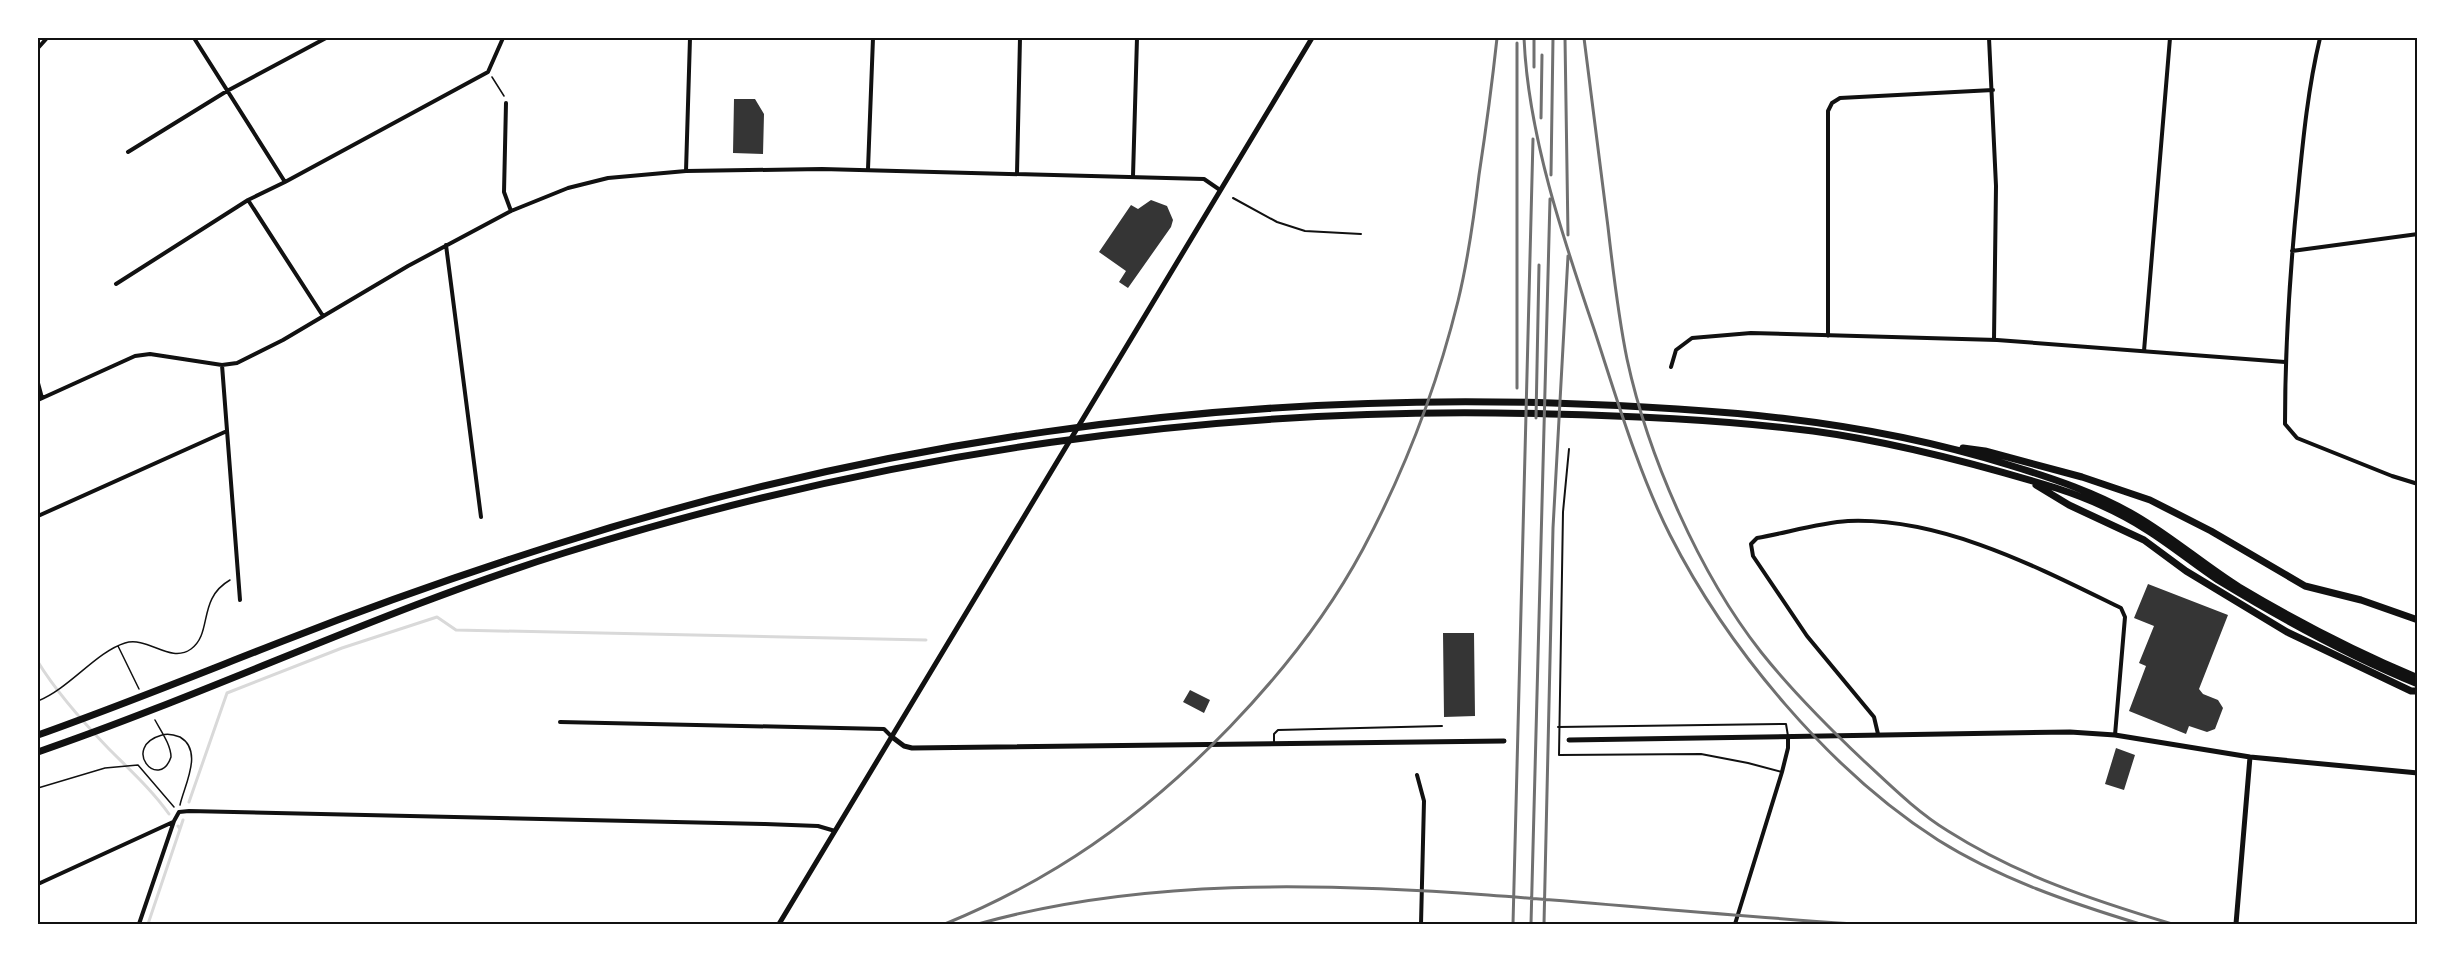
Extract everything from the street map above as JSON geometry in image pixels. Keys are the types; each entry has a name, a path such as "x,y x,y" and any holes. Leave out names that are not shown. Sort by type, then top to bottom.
{"highway":[{"path":"38,735 287,639 494,565 688,506 786,481 925,452 1048,431 1196,414 1367,403 1508,402 1649,406 1747,413 1857,427 1985,451 2082,477 2150,500 2211,531 2306,586 2361,600 2418,620"},
{"path":"38,752 195,694 428,600 565,553 690,516 789,491 926,462 1120,433 1356,414 1508,412 1650,416 1757,425 1865,439 1944,457 2053,487 2101,505 2150,528"},
{"path":"1945,445 2062,483 2114,504 2234,590 2418,684"},
{"path":"2030,481 2069,505 2144,540 2194,577 2287,632 2368,672 2412,691 2418,691"},
{"path":"2330,640 2418,678"}],"street":[{"path":"38,48 47,38"},
{"path":"194,38 285,182"},
{"path":"128,152 227,91 326,38"},
{"path":"116,284 248,200 488,72 503,38"},
{"path":"686,171 690,38"},
{"path":"868,169 873,38"},
{"path":"1017,173 1020,38"},
{"path":"1133,176 1137,38"},
{"path":"779,924 1312,38"},
{"path":"1989,38 1996,186 1994,340"},
{"path":"2144,351 2170,38"},
{"path":"2320,38 2304,130 2292,251 2285,362 2285,424 2297,438 2418,484"},
{"path":"1828,336 1828,111 1832,103 1840,98 1993,90"},
{"path":"506,100 504,192 510,211"},
{"path":"38,383 40,399 135,356 150,354 222,365 237,363 510,211 568,188 608,178 686,171 868,169 1204,179 1220,190"},
{"path":"248,200 323,316"},
{"path":"2292,251 2418,234"},
{"path":"446,245 481,517"},
{"path":"1671,367 1676,350 1692,338 1751,333 1994,340 2285,362"},
{"path":"222,365 240,600"},
{"path":"38,516 227,431"},
{"path":"1878,734 1874,717 1808,636 1753,555 1751,544 1757,538 1846,521 1904,524 1938,531 1988,549 2058,577 2121,608 2125,617 2115,735"},
{"path":"560,722 884,729 904,746 912,748 1504,741"},
{"path":"1569,740 2070,732 2115,735 2250,757 2418,773"},
{"path":"1735,924 1782,772 1788,748 1788,736"},
{"path":"2236,924 2250,757"},
{"path":"1417,775 1424,801 1421,924"},
{"path":"139,924 179,812 255,811 765,824 818,826 836,831"},
{"path":"38,884 174,821"}],"lane":[{"path":"1233,198 1277,222 1305,231 1361,234"},
{"path":"1569,449 1563,512 1558,755 1701,754 1782,772"},
{"path":"1558,727 1786,724 1788,736"},
{"path":"1274,744 1274,734 1278,730 1442,726"}],"path":[{"path":"488,72 506,100"},
{"path":"38,701 56,692 118,646 134,641 176,654 191,649 200,638 214,592 239,574"},
{"path":"118,646 140,690"},
{"path":"154,718 171,753 167,766 158,770 148,767 142,758 145,747 155,738 169,734 177,736 183,739 191,749 191,762 179,812"},
{"path":"38,788 105,768 138,765 179,812"}],"building":[{"path":"734,99 755,99 764,114 763,154 733,153"},
{"path":"1151,200 1167,206 1173,220 1171,227 1128,288 1119,282 1126,271 1099,252 1131,205 1138,209"},
{"path":"2148,584 2228,615 2199,689 2203,694 2218,700 2223,708 2215,729 2207,732 2189,726 2186,734 2129,711 2146,666 2139,663 2154,626 2134,618"},
{"path":"1443,633 1474,633 1475,716 1444,717"},
{"path":"1190,690 1210,700 1204,713 1183,702"},
{"path":"2116,748 2135,755 2124,790 2105,784"}],"waterway":[{"path":"189,802 227,693 342,648 437,617 456,630 926,640"},
{"path":"38,662 53,685 80,718 148,788 169,814"},
{"path":"180,829 183,820"},
{"path":"148,924 180,829 178,826"}],"railway":[{"path":"945,924 1003,898 1058,867 1102,838 1146,804 1189,767 1269,684 1304,640 1336,594 1363,549 1406,459 1430,397 1450,333 1462,286 1470,238 1497,38"},
{"path":"1524,38 1532,111 1549,185 1619,407 1658,511 1694,578 1721,621 1785,704 1821,743 1898,812 1938,840 1986,867 2036,889 2140,924"},
{"path":"1534,38 1534,67"},
{"path":"1551,175 1553,38"},
{"path":"1565,38 1568,235"},
{"path":"1584,38 1618,310 1636,396 1662,474 1679,512 1717,587 1738,621 1761,652 1824,722 1894,789 1937,824 1975,847 2029,874 2085,896 2172,924"},
{"path":"1517,43 1517,388"},
{"path":"1541,118 1542,55"},
{"path":"1513,924 1533,139"},
{"path":"1531,924 1550,199"},
{"path":"1544,924 1553,528 1568,256"},
{"path":"1536,418 1539,265"},
{"path":"978,924 1040,909 1103,898 1167,891 1296,887 1488,895 1855,924"}]}
